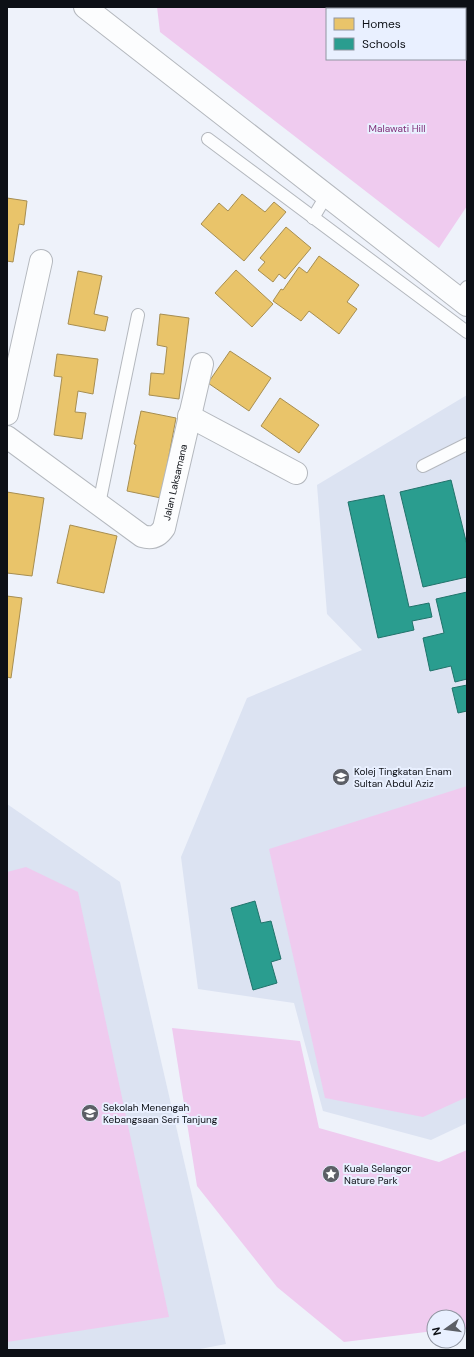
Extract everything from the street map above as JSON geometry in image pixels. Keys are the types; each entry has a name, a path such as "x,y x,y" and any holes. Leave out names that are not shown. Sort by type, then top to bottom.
{"street":[{"path":"85,7 326,196 464,297"},
{"path":"7,414 41,261"},
{"name":"Jalan Laksamana","path":"7,437 142,536 148,538 155,537 160,534 164,528 202,364"},
{"path":"189,416 296,473"}],"lane":[{"path":"208,139 467,332"},
{"path":"313,218 326,196"},
{"path":"99,504 138,315"},
{"path":"423,466 467,444"}],"shaded area":[{"name":"Kolej Tingkatan Enam Sultan Abdul Aziz","path":"467,395 467,1123 431,1140 323,1111 294,1003 198,989 181,857 247,698 362,650 327,614 317,485"},
{"name":"Sekolah Menengah Kebangsaan Seri Tanjung","path":"7,804 120,882 226,1344 195,1350 7,1350"}],"green space":[{"name":"Malawati Hill","path":"157,7 467,7 467,206 439,248 160,32"},
{"path":"467,786 467,1097 423,1117 325,1098 269,849"},
{"name":"Sekolah Menengah Kebangsaan Seri Tanjung","path":"26,867 78,892 169,1317 7,1342 7,872"},
{"name":"Kuala Selangor Nature Park","path":"172,1028 300,1041 319,1128 439,1162 467,1150 467,1329 466,1309 426,1309 426,1332 344,1342 277,1287 197,1186"}],"building: Homes":[{"path":"242,194 265,212 274,202 286,212 244,261 201,224 219,203 228,211"},
{"path":"7,198 27,201 24,225 19,224 13,262 7,261"},
{"path":"286,227 311,248 285,279 279,274 273,282 258,270 265,262 260,258"},
{"path":"319,256 359,285 347,302 357,309 339,334 309,311 301,321 273,301 281,289 283,290 299,267 307,273"},
{"path":"236,270 273,304 252,327 215,293"},
{"path":"78,271 102,276 94,314 108,317 105,331 68,324"},
{"path":"160,314 189,318 179,399 149,395 151,373 164,374 167,347 157,345"},
{"path":"230,351 271,378 249,411 208,383"},
{"path":"57,354 98,359 93,394 78,391 75,412 86,413 82,439 54,435 62,377 54,376"},
{"path":"280,398 319,425 299,453 261,426"},
{"path":"141,411 176,418 161,498 127,491 136,445 134,444"},
{"path":"7,492 44,498 32,576 7,573"},
{"path":"70,525 117,536 104,593 57,583"},
{"path":"7,596 22,598 11,678 7,677"}],"building: Schools":[{"path":"451,480 467,545 467,577 423,587 400,492"},
{"path":"384,495 409,607 429,603 432,617 412,621 414,630 378,638 348,502"},
{"path":"467,592 467,679 455,682 451,666 430,671 423,638 444,633 436,599"},
{"path":"467,685 467,711 458,713 452,688"},
{"path":"255,901 261,923 271,921 281,959 271,962 277,983 253,990 231,908"}],"place":[{"name":"Kolej Tingkatan Enam Sultan Abdul Aziz","path":"341,777"},
{"name":"Sekolah Menengah Kebangsaan Seri Tanjung","path":"90,1113"},
{"name":"Kuala Selangor Nature Park","path":"331,1174"}]}
